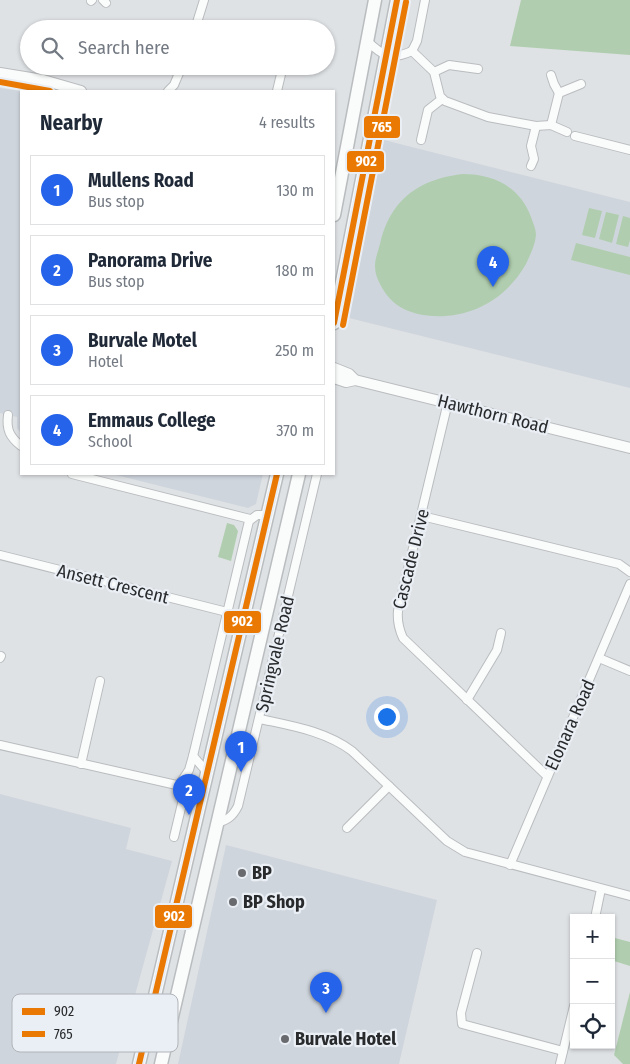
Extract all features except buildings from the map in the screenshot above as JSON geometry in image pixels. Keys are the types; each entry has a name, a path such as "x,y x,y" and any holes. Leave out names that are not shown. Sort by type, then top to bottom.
{"highway":[{"path":"335,211 375,0"},
{"path":"335,318 398,0"},
{"path":"155,994 277,475"},
{"name":"Springvale Road","path":"178,994 299,475"}],"main road":[{"path":"0,73 43,80 78,90"},
{"name":"Hawthorn Road","path":"335,368 349,374 356,380"},
{"name":"Hawthorn Road","path":"335,378 346,382 356,380 630,448"}],"street":[{"path":"198,20 204,0"},
{"path":"367,41 379,52 387,56 398,56 412,51 417,41 425,0"},
{"path":"412,51 434,72 442,99 457,107 479,115 536,126 551,124 567,132"},
{"path":"434,72 449,65 478,69"},
{"path":"169,90 174,85 178,75"},
{"path":"277,90 279,75"},
{"path":"551,75 559,93 551,124"},
{"path":"559,93 581,84"},
{"path":"421,140 428,110 442,99"},
{"path":"531,166 534,159 532,146 536,126"},
{"path":"575,136 630,150"},
{"name":"Cascade Drive","path":"448,402 398,611 397,618 400,631 403,638 547,776"},
{"path":"8,415 6,426 9,434 20,445"},
{"path":"76,475 250,519 260,515 267,515"},
{"name":"Springvale Road","path":"217,823 231,818 238,806 317,475"},
{"path":"422,516 619,564 630,572"},
{"path":"174,837 182,786 193,756 250,519"},
{"name":"Ansett Crescent","path":"0,556 227,612"},
{"name":"Elonara Road","path":"510,865 630,584"},
{"path":"467,700 497,650 501,633"},
{"path":"599,658 630,671"},
{"path":"81,764 100,681"},
{"path":"260,719 332,738 352,750 452,844 470,854 630,896"},
{"path":"0,745 202,791"},
{"path":"193,756 207,772"},
{"path":"347,828 389,786"},
{"path":"595,914 601,889"},
{"path":"477,953 461,1013 462,1024 563,1051"},
{"path":"560,1064 570,1022"}],"shaded area":[{"path":"0,88 20,91 20,432 17,428 17,417 0,413"},
{"path":"384,140 630,202 630,388 349,318"},
{"path":"116,475 263,475 256,504 248,508"},
{"path":"0,794 131,828 126,849 172,861 135,994 12,994 12,1052 119,1052 116,1064 0,1064"},
{"path":"226,845 437,900 399,1064 178,1064"}],"green space":[{"path":"521,0 630,0 630,55 510,46"},
{"path":"463,174 485,176 495,180 513,190 520,198 536,230 532,250 526,264 518,276 498,296 474,310 447,316 432,316 401,308 384,292 376,275 376,261 384,229 397,206 418,187 444,177"},
{"path":"589,208 602,211 595,238 582,235"},
{"path":"606,212 619,215 612,243 599,239"},
{"path":"623,216 630,218 630,240 628,247 616,244"},
{"path":"576,243 630,257 630,275 571,260"},
{"path":"227,523 234,525 238,531 231,561 218,557"},
{"path":"615,938 630,942 630,966 615,961"},
{"path":"630,992 630,1064 623,1064 614,1055"}],"transit line":[{"name":"902","path":"335,318 397,0"},
{"name":"765","path":"343,325 406,2"},
{"name":"765","path":"0,82 44,90"},
{"name":"902","path":"155,994 277,475"},
{"name":"902","path":"139,1064 142,1052"}],"place":[{"name":"Emmaus College","path":"493,287"},
{"name":"Mullens Road","path":"241,772"},
{"name":"Panorama Drive","path":"189,815"},
{"name":"BP","path":"242,873"},
{"name":"BP Shop","path":"233,902"},
{"name":"Burvale Motel","path":"326,1013"},
{"name":"Burvale Hotel","path":"285,1039"}]}
